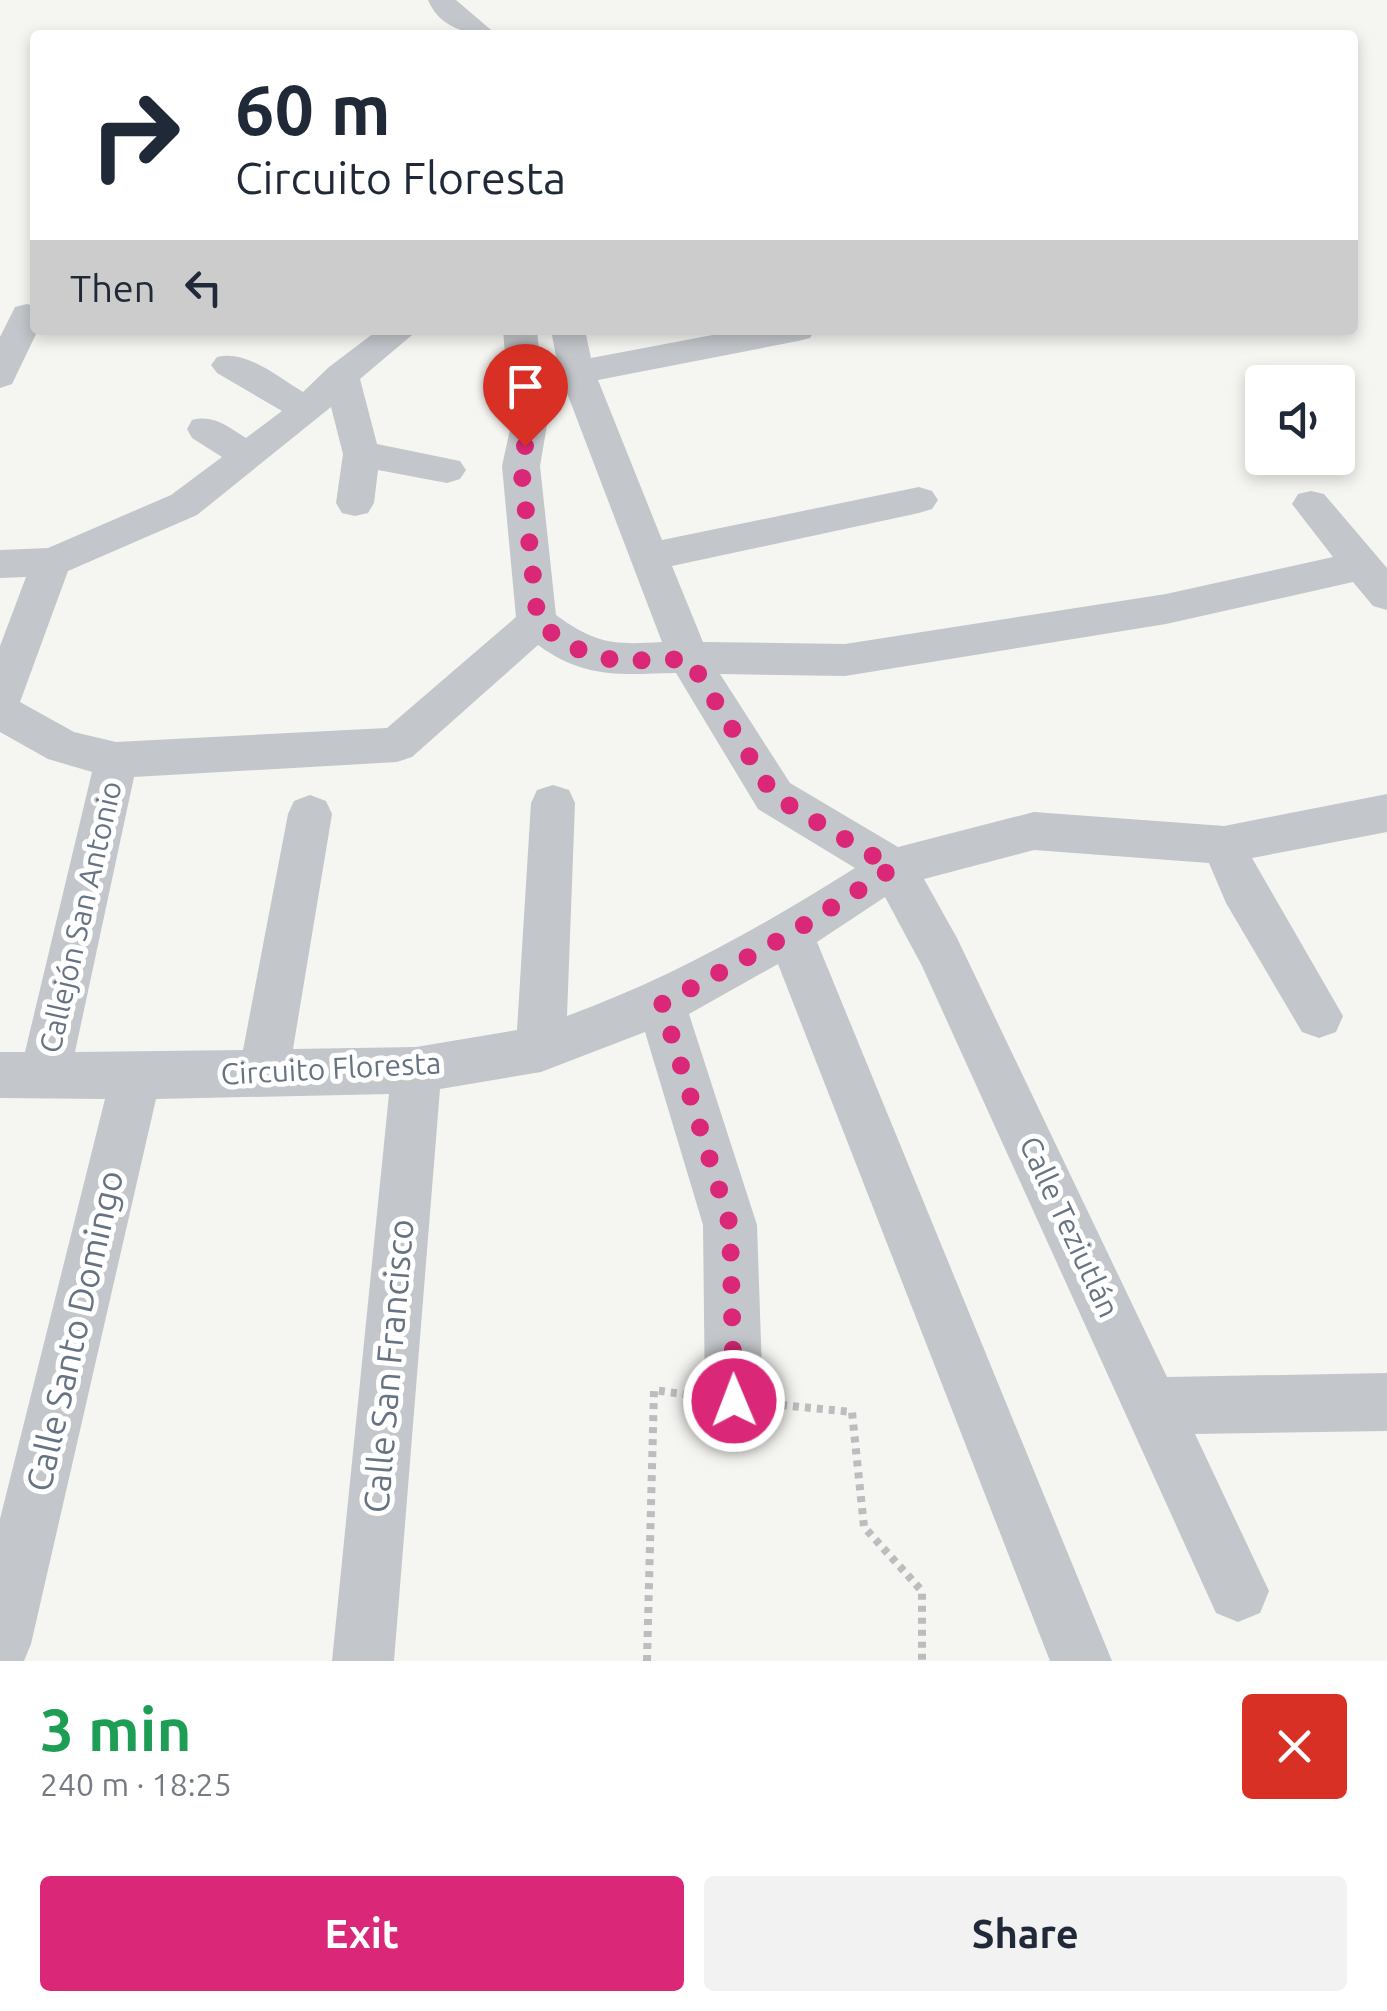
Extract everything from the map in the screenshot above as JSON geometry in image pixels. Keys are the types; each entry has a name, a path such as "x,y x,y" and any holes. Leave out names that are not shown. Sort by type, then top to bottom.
{"street":[{"path":"442,0 444,6 476,30"},
{"path":"0,376 28,315"},
{"path":"0,564 52,562 184,506 307,410 341,375 394,335"},
{"path":"520,335 528,424 521,466 538,622 568,646 616,661 845,660 1375,580"},
{"path":"569,335 577,372 689,659 774,796 893,868"},
{"path":"577,372 772,335"},
{"path":"229,365 307,410"},
{"path":"341,375 361,454 355,503"},
{"path":"205,429 248,456"},
{"path":"361,454 447,470"},
{"path":"650,556 919,500"},
{"path":"1311,504 1375,580"},
{"path":"0,701 52,562"},
{"path":"0,711 64,747 116,760 397,745 538,622"},
{"name":"Callejón San Antonio","path":"23,1075 116,760"},
{"path":"541,1049 553,803"},
{"name":"Circuito Floresta","path":"23,1075 416,1070 541,1049 662,1004 790,934 893,868 1034,831 1224,845 1387,812"},
{"path":"264,1074 310,814"},
{"path":"1224,845 1242,889 1319,1016"},
{"name":"Calle Teziutlán","path":"893,868 940,953 1238,1591"},
{"path":"790,934 1081,1661"},
{"path":"662,1004 730,1225 734,1401"},
{"name":"Calle San Francisco","path":"362,1661 416,1070"},
{"name":"Calle Santo Domingo","path":"0,1644 136,1076"},
{"path":"1154,1406 1387,1402"}],"path":[{"path":"647,1661 654,1390"},
{"path":"852,1412 864,1527 922,1592 922,1661"}],"route":[{"path":"525,446 521,466 538,622 568,646 616,661 689,659 774,796 893,868 790,934 662,1004 730,1225 734,1401"}]}
